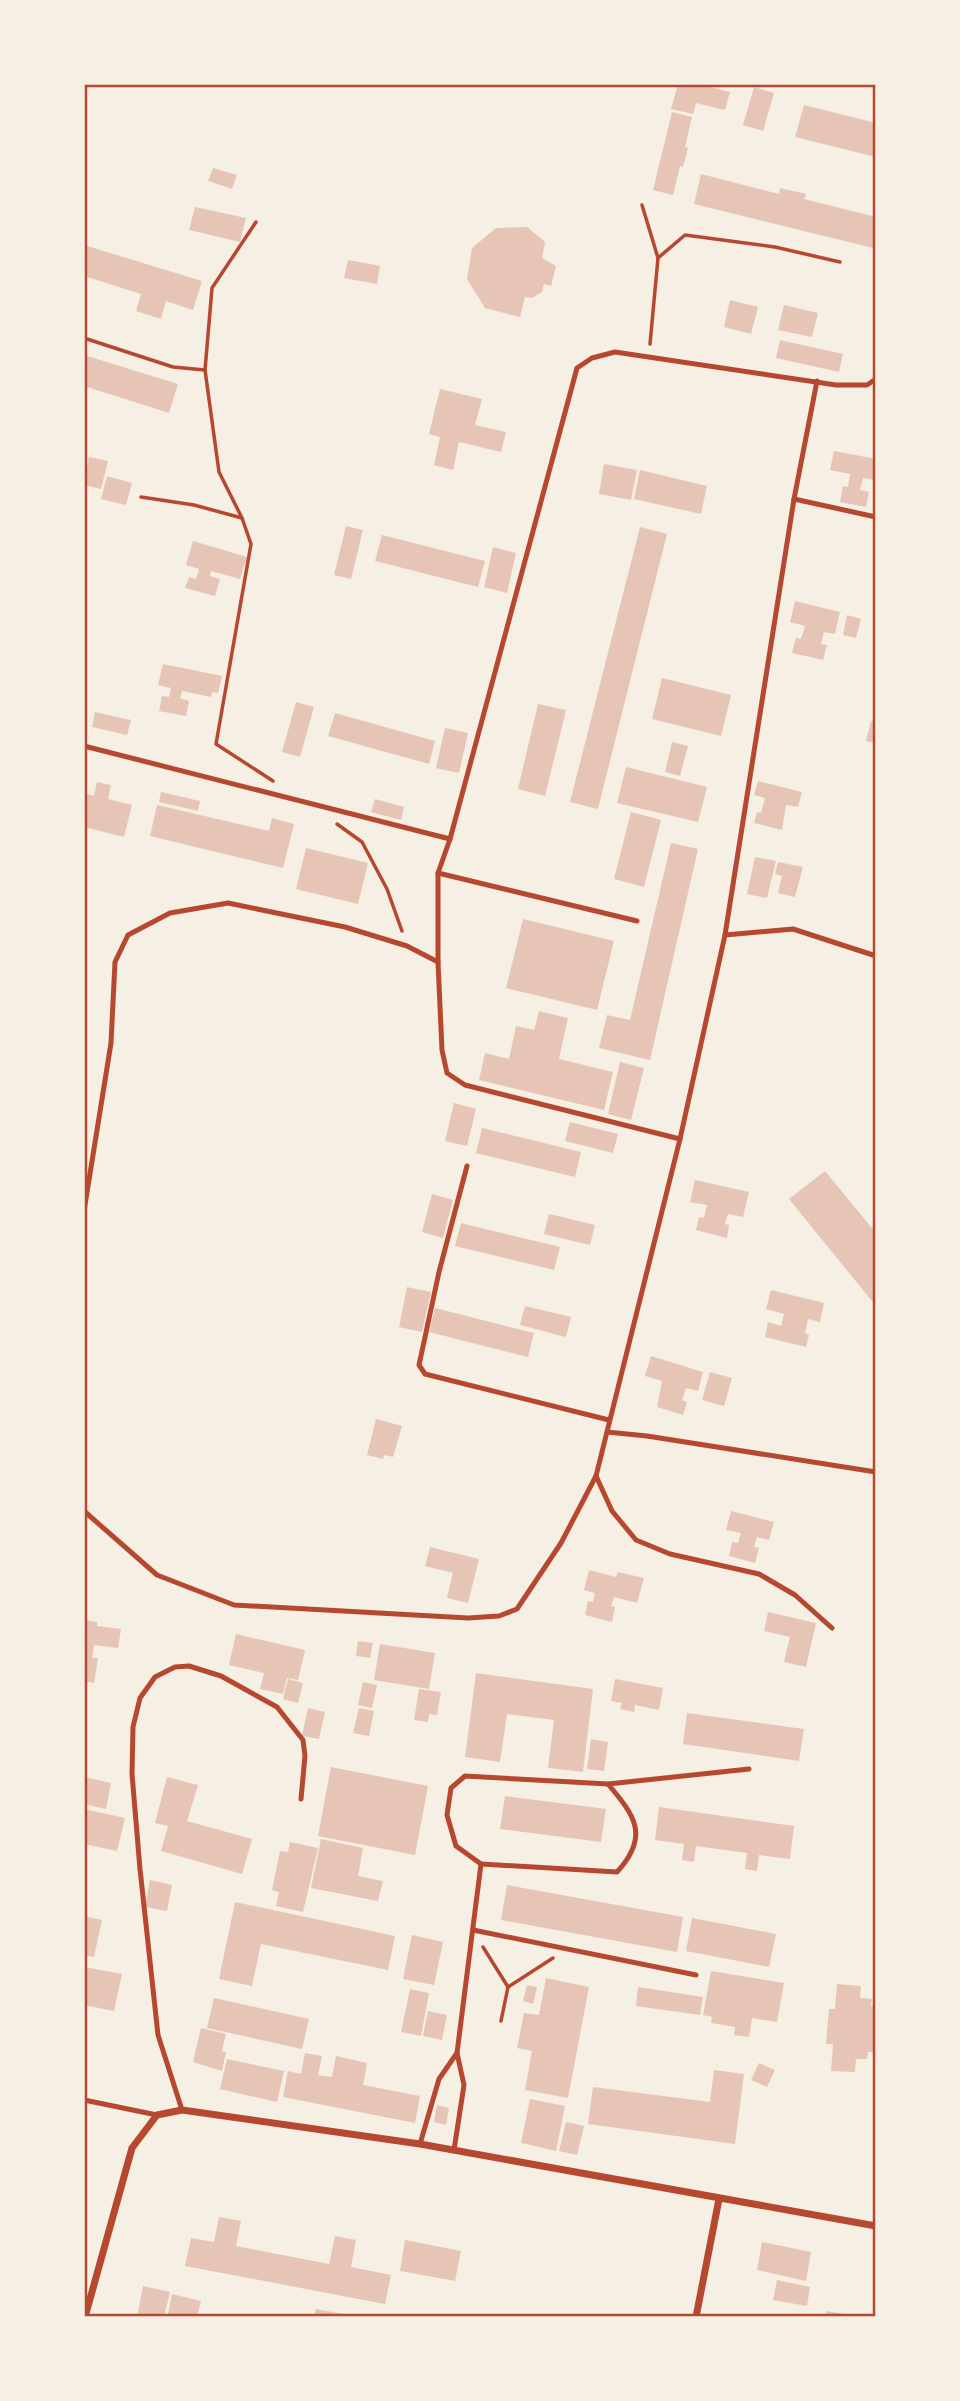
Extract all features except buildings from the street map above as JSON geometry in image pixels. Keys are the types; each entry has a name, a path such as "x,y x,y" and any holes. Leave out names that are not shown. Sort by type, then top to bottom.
{"street":[{"path":"85,2317 132,2148 157,2115 182,2110 420,2144 876,2226"},
{"path":"696,2317 719,2199"}],"lane":[{"path":"680,1139 465,1084 447,1073 442,1049 438,962 438,873 450,839 577,368 592,358 615,352 836,385 867,385 876,379"},
{"path":"84,1511 157,1576 234,1605 468,1618 499,1616 517,1609 561,1543 596,1476 680,1139 725,935 794,499 817,381"},
{"path":"794,499 876,517"},
{"path":"84,746 450,839"},
{"path":"438,873 637,921"},
{"path":"84,1211 111,1043 115,962 128,934 170,913 228,903 345,927 407,946 438,962"},
{"path":"725,935 793,929 876,956"},
{"path":"467,1166 439,1272 419,1365 425,1374 609,1420"},
{"path":"607,1432 876,1472"},
{"path":"596,1476 612,1511 636,1540 670,1554 759,1574 795,1595 832,1628"},
{"path":"182,2110 158,2035 132,1774 133,1727 140,1698 155,1676 175,1667 189,1666 221,1676 277,1707 303,1740 305,1756 301,1799"},
{"path":"608,1784 631,1811 637,1835 630,1858 617,1872 481,1864 456,1846 447,1815 451,1788 465,1776 608,1784 749,1769"},
{"path":"454,2150 464,2085 457,2053 481,1864"},
{"path":"473,1930 696,1975"},
{"path":"420,2144 439,2079 457,2053"},
{"path":"84,2100 157,2115"}],"path":[{"path":"642,205 658,258 648,357"},
{"path":"256,222 212,288 205,370 219,472 242,518 251,544 216,744 284,788"},
{"path":"658,258 685,235 775,247 840,262"},
{"path":"84,338 173,367 205,370"},
{"path":"141,497 194,505 242,518"},
{"path":"329,818 362,842 387,889 407,946"},
{"path":"473,1930 508,1987 501,2021"},
{"path":"508,1987 568,1948"}]}
